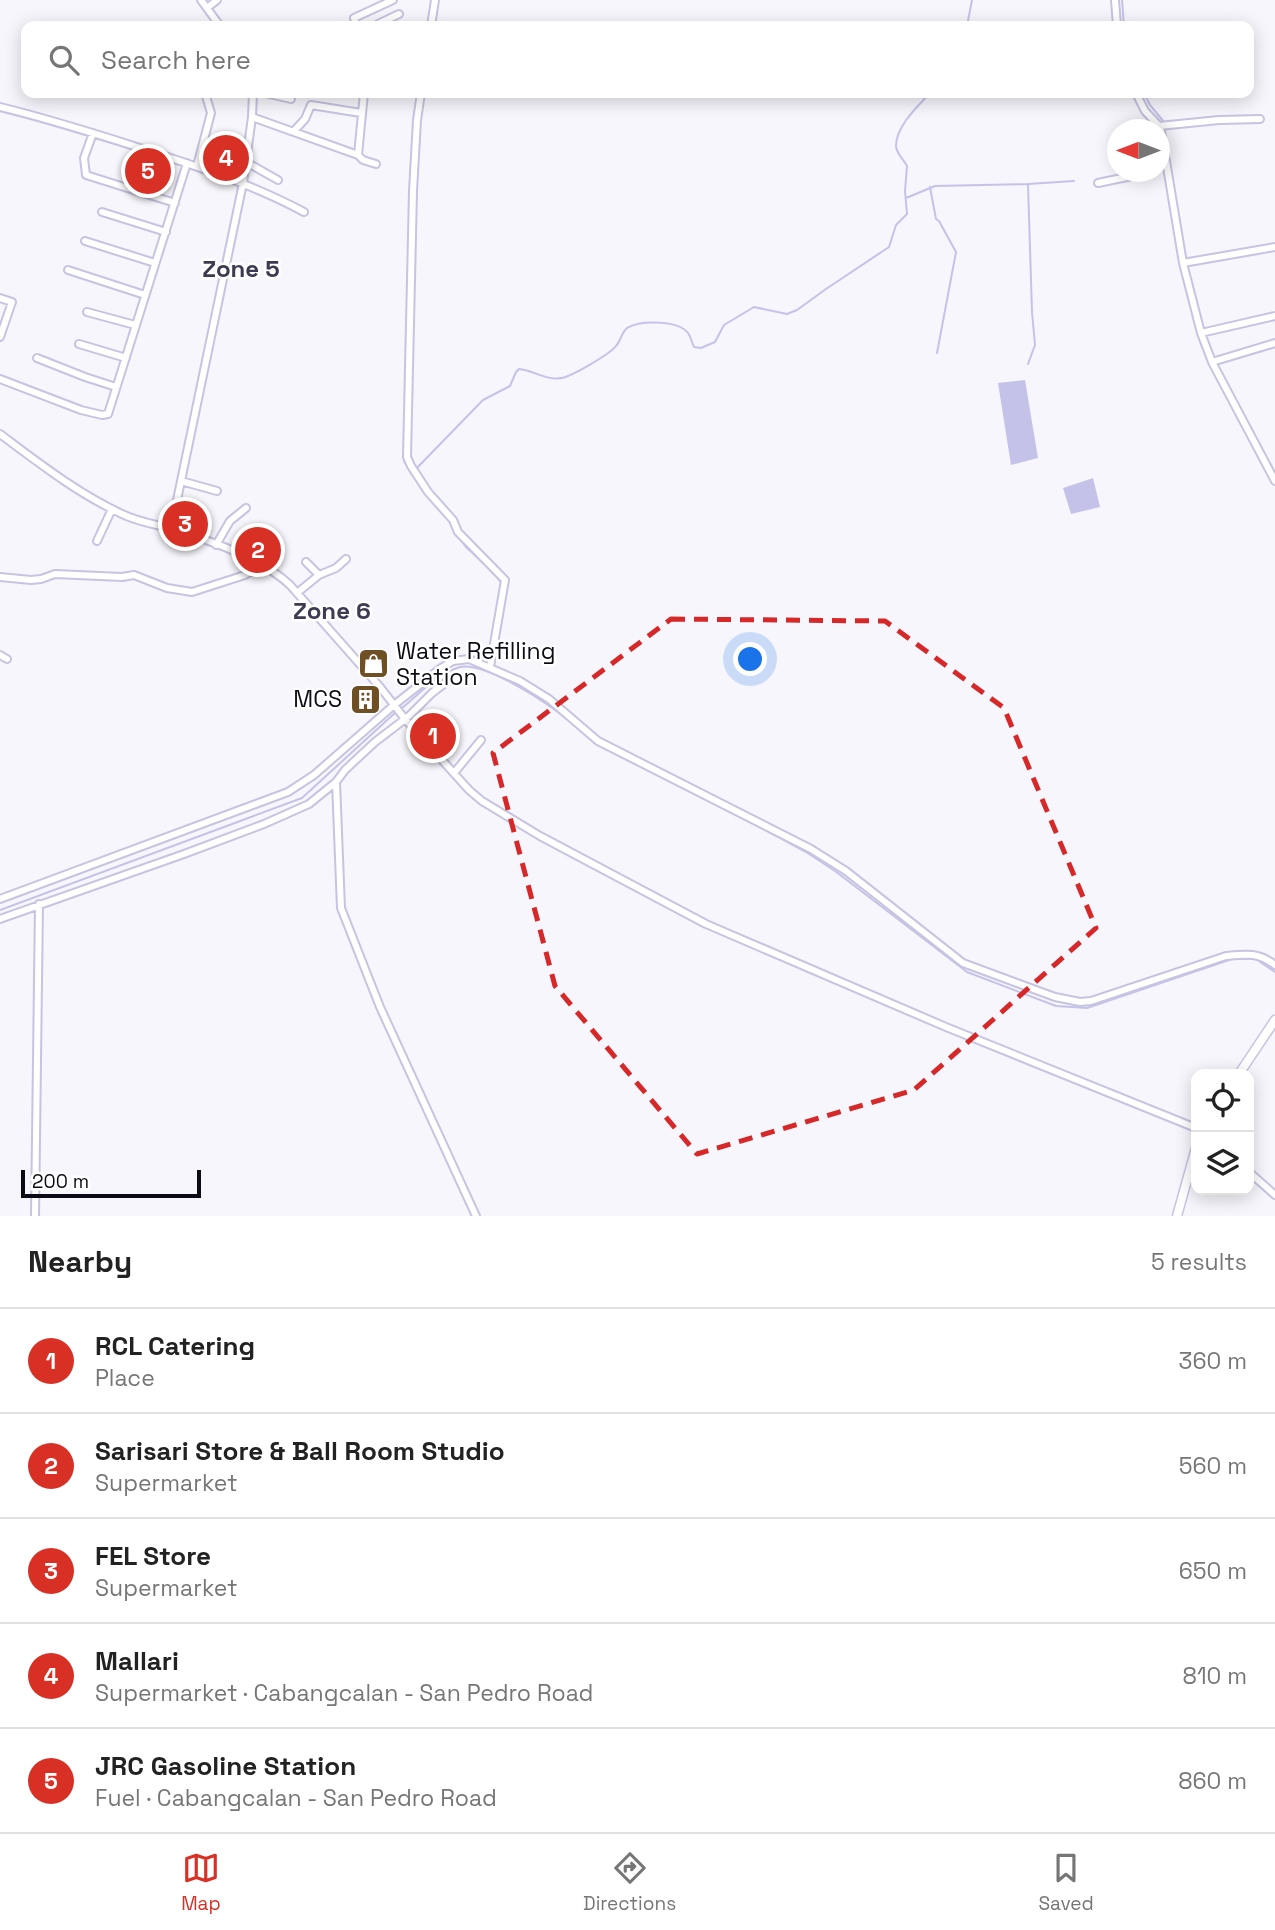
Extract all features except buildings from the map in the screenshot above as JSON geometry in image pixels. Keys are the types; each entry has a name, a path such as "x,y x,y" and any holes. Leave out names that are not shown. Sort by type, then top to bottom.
{"main road":[{"path":"1242,1069 1275,1020"},
{"path":"1177,1216 1191,1166"}],"street":[{"path":"201,0 216,21"},
{"path":"206,8 216,0"},
{"path":"356,21 354,18 393,0"},
{"path":"432,21 435,0"},
{"path":"1115,0 1117,21"},
{"path":"384,21 399,14"},
{"path":"197,166 211,113 206,98"},
{"path":"172,529 243,183 253,98"},
{"path":"287,98 291,99"},
{"path":"358,155 363,98"},
{"path":"420,98 411,245 407,457 428,492 453,520 458,532 506,580 490,667"},
{"path":"1138,98 1152,119"},
{"path":"294,131 305,119 311,105 361,114"},
{"path":"0,107 197,166 276,197 304,212"},
{"path":"252,117 376,164"},
{"path":"1170,125 1260,119"},
{"path":"93,133 84,158 86,174 175,203"},
{"path":"246,162 278,180"},
{"path":"0,379 81,410 108,414 187,163"},
{"path":"1098,183 1107,181"},
{"path":"1170,181 1183,263 1201,333 1212,362 1275,481"},
{"path":"102,212 166,232"},
{"path":"85,241 155,264"},
{"path":"1183,263 1275,247"},
{"path":"68,270 145,295"},
{"path":"0,298 12,302 0,337"},
{"path":"87,312 135,326"},
{"path":"1201,333 1275,316"},
{"path":"1212,362 1275,343"},
{"path":"79,344 125,358"},
{"path":"37,358 117,387"},
{"path":"0,434 70,486 112,509 216,545 261,563 282,577 469,790 540,836 706,925 946,1027 1191,1126"},
{"path":"181,481 217,491"},
{"path":"216,545 230,521 246,508"},
{"path":"97,541 112,509"},
{"path":"0,577 31,580 55,573 122,577 134,575 167,587 192,592 245,575 261,563 272,545"},
{"path":"298,593 319,575 336,568 346,559"},
{"path":"306,562 319,575"},
{"path":"0,655 7,659"},
{"path":"0,919 264,824 309,804 336,782 345,769 375,742 441,668 453,661 469,659 520,681 549,699 598,741 811,849 846,870 963,962 1013,982 1055,997 1080,1002 1091,1001 1226,956 1249,953 1275,965"},
{"path":"0,899 288,792 399,712 445,683 464,678"},
{"path":"454,773 481,740"},
{"path":"336,782 341,908 380,1007 476,1216"},
{"path":"35,1216 39,904"},
{"path":"1254,1176 1275,1195"}],"highlighted area":[{"path":"671,619 885,621 1004,708 1096,928 914,1090 697,1154 555,986 493,753"}],"water":[{"path":"1025,380 1038,458 1011,465 998,383"},
{"path":"1093,478 1100,507 1071,514 1063,488"}],"waterway":[{"path":"968,21 972,0"},
{"path":"1122,0 1124,21"},
{"path":"412,473 483,400 510,386 519,369 556,379 566,377 612,350 627,328 641,324 676,326 688,333 694,347 701,348 715,342 724,325 754,307 787,314 797,310 889,247 896,225 907,214 907,166 897,151 897,139 908,117 925,98"},
{"path":"1146,98 1162,119"},
{"path":"413,129 415,113"},
{"path":"906,198 935,186 1074,181"},
{"path":"1028,184 1035,345 1028,364"},
{"path":"930,187 936,219 956,252 937,353"},
{"path":"407,344 404,461 415,478"},
{"path":"445,516 454,528"},
{"path":"460,539 488,567"},
{"path":"492,571 502,583"},
{"path":"487,660 492,640"},
{"path":"402,708 444,674 460,667 471,667 501,677 571,722"},
{"path":"0,910 302,798 397,711"},
{"path":"749,821 835,871 967,972 1056,1006 1087,1008 1232,959 1256,959 1275,972"}],"place":[{"name":"Mallari","path":"226,158"},
{"name":"JRC Gasoline Station","path":"148,171"},
{"name":"FEL Store","path":"185,524"},
{"name":"Sarisari Store & Ball Room Studio","path":"258,550"},
{"name":"Water Refilling Station","path":"373,664"},
{"name":"MCS","path":"365,699"},
{"name":"RCL Catering","path":"433,736"}],"district":[{"name":"Zone 5","path":"241,268"},
{"name":"Zone 6","path":"332,610"}]}
